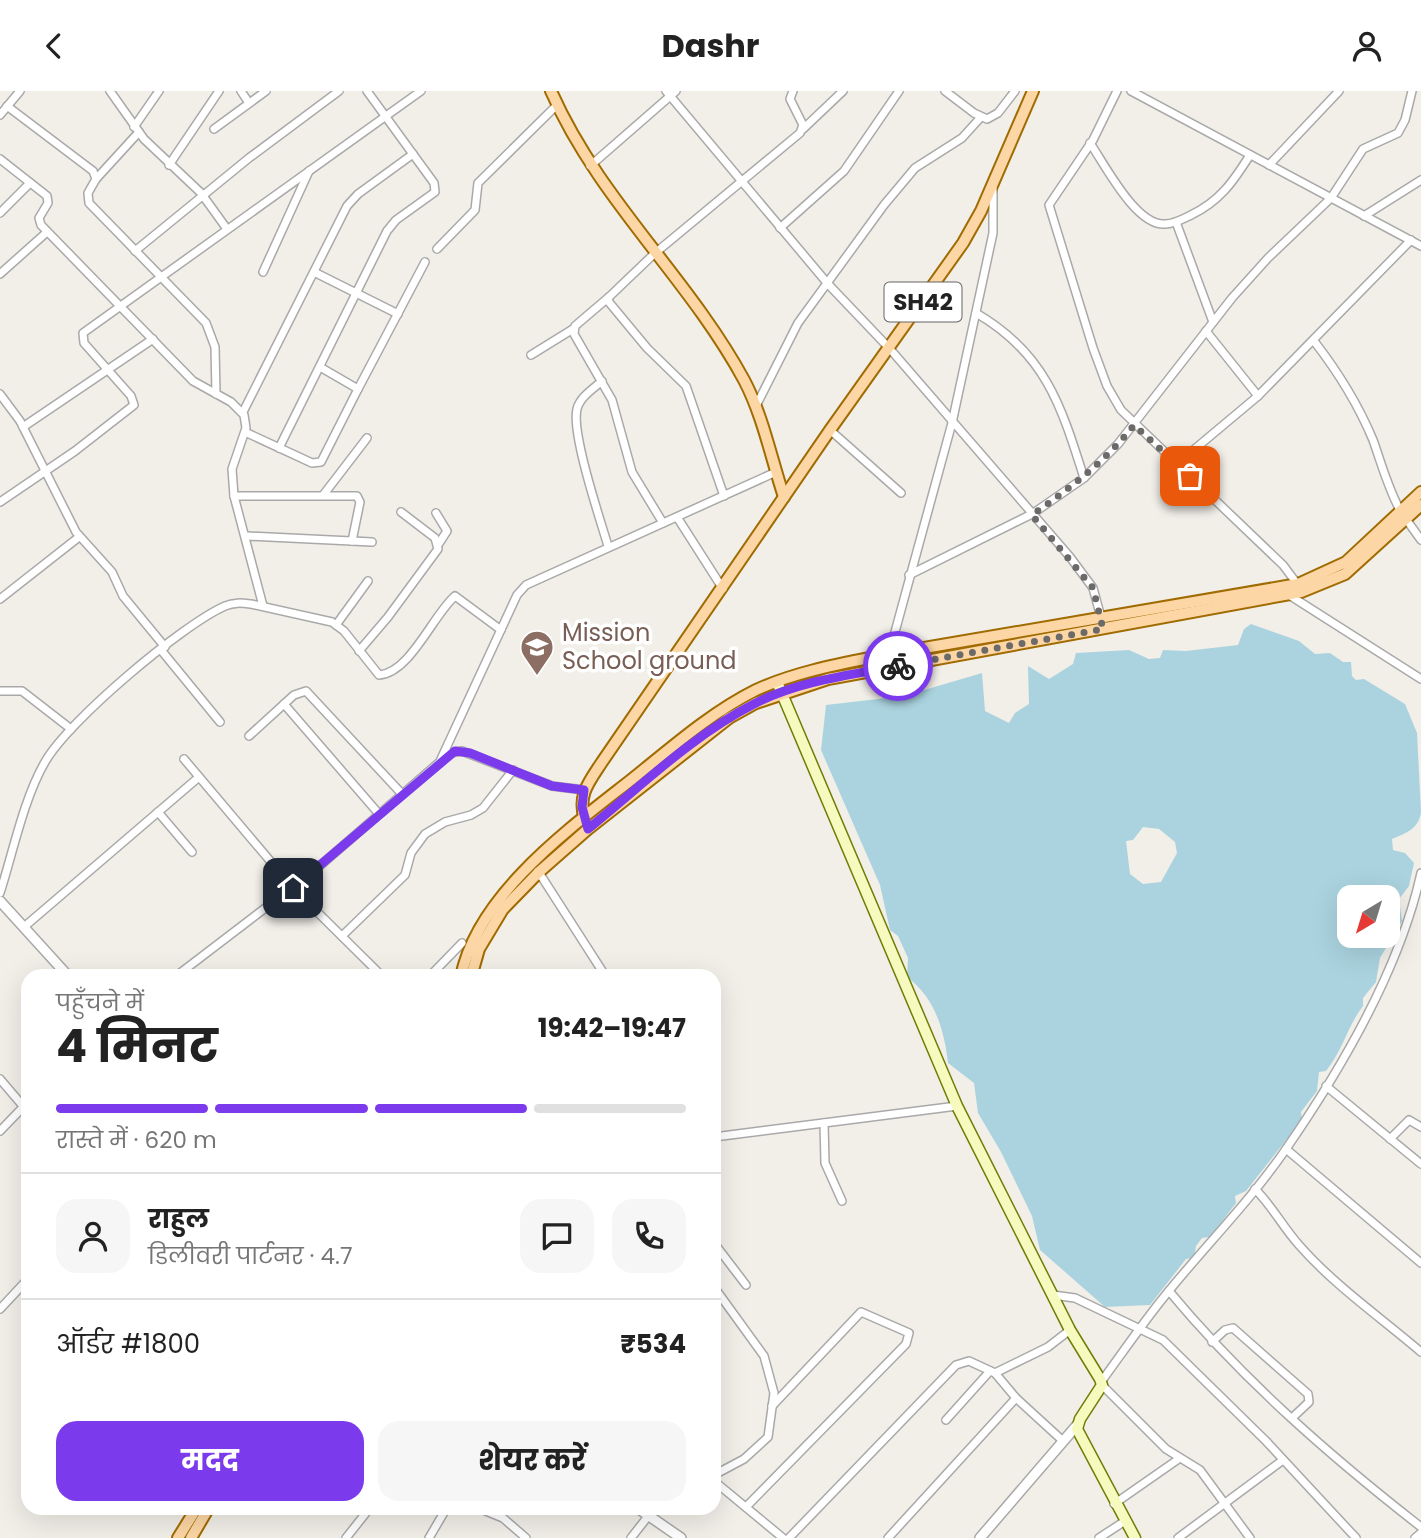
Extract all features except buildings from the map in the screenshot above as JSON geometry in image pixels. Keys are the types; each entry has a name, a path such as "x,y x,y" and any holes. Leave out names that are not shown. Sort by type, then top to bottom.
{"main road":[{"path":"551,91 590,166 720,342 756,406 784,497 584,790 581,799 588,829"},
{"name":"SH42","path":"784,497 968,235 993,185 1033,91"},
{"path":"464,969 472,943 488,915 584,816 708,720 757,690 1299,588 1345,574 1404,515 1421,492"},
{"path":"1404,515 1421,505"},
{"path":"473,969 479,949 489,930 536,868 708,732 780,687 889,654 1102,623"},
{"path":"780,687 957,1106 1070,1330 1102,1384 1077,1424 1079,1436 1135,1538"},
{"path":"178,1538 192,1515"},
{"path":"191,1538 204,1515"}],"street":[{"path":"0,115 20,91"},
{"path":"110,91 136,129 169,165 203,195 228,229"},
{"path":"159,91 136,129 96,179 88,193 89,203 198,314 211,331 216,357 216,394"},
{"path":"169,165 219,91"},
{"path":"241,91 249,103"},
{"path":"214,129 266,91"},
{"path":"135,251 339,91"},
{"path":"279,447 391,225 435,192 434,183 368,91"},
{"path":"0,502 134,405 131,396 81,337 159,277 421,91"},
{"path":"793,91 791,104 803,129"},
{"path":"531,355 573,329 654,254 741,183 843,91"},
{"path":"780,228 844,171 899,91"},
{"path":"946,91 981,117 987,118 998,113 1015,91"},
{"path":"1117,91 1090,143 1052,198 1051,215 1107,387 1134,425 1178,463 1283,565 1299,588"},
{"path":"1131,91 1421,246"},
{"path":"1269,165 1339,91"},
{"path":"909,575 1032,515 1084,478 1118,445 1206,331 1268,258 1331,198 1363,149 1394,136 1402,128 1412,91"},
{"path":"590,166 671,93 741,183 828,284 890,349 1093,588 1102,623"},
{"path":"437,249 474,210 475,189 486,173 557,105"},
{"path":"7,106 89,167 96,179"},
{"path":"756,406 798,323 902,182 928,159 962,138 981,117"},
{"path":"1090,143 1138,211 1160,224 1175,222 1219,198 1250,155"},
{"path":"243,412 353,199 413,154"},
{"path":"0,159 49,200 39,218 47,232 193,381 243,412 246,419 245,432 232,469 234,496 247,536 263,606"},
{"path":"0,174 8,166"},
{"path":"263,272 309,171"},
{"path":"1364,216 1421,180"},
{"path":"0,213 30,183"},
{"path":"889,654 952,423 993,233 993,185"},
{"path":"1175,222 1213,323"},
{"path":"0,274 47,232"},
{"path":"1178,463 1258,396 1411,240"},
{"path":"245,432 312,463 321,462 425,262"},
{"path":"314,272 398,314"},
{"path":"609,297 618,316 686,386 724,496"},
{"path":"976,313 1008,334 1046,379 1061,407 1084,478"},
{"path":"573,329 612,400 632,472 663,523"},
{"path":"1206,331 1258,396"},
{"path":"23,428 153,339"},
{"path":"1314,341 1344,382 1372,439 1392,496 1421,540"},
{"path":"320,367 358,389"},
{"path":"603,381 583,398 576,415 590,485 608,546"},
{"path":"0,394 47,470 79,537 112,572 123,596 220,722"},
{"path":"830,430 901,493"},
{"path":"324,494 367,438"},
{"path":"439,762 501,630 526,585 776,472"},
{"path":"234,496 352,495 359,499 352,541"},
{"path":"401,512 435,538 438,545"},
{"path":"359,651 434,555 447,531 436,513"},
{"path":"677,517 723,590"},
{"path":"247,536 372,542"},
{"path":"0,599 79,537"},
{"path":"336,625 368,581"},
{"path":"1285,591 1421,679"},
{"path":"0,893 43,765 71,729 103,697 163,648 229,604 263,606 336,625 379,675 390,673 403,661 455,596 501,630"},
{"path":"0,691 22,691 71,729"},
{"path":"249,736 299,692 311,694 402,794"},
{"path":"284,704 379,814"},
{"path":"186,969 293,888 450,753 462,751 560,789 584,790"},
{"path":"184,759 293,888 375,969"},
{"path":"342,936 405,875 411,853 425,834 445,822 471,815 482,808 513,770"},
{"path":"24,927 199,777"},
{"path":"158,812 192,852"},
{"path":"536,868 601,969"},
{"path":"1250,1538 1200,1470 1166,1449 1102,1384 1140,1327 1286,1149 1326,1086 1392,963 1417,907 1421,873"},
{"path":"0,901 62,969"},
{"path":"437,969 463,943"},
{"path":"0,1079 21,1099"},
{"path":"1326,1086 1421,1164"},
{"path":"721,1136 957,1106"},
{"path":"0,1131 21,1109"},
{"path":"1390,1139 1409,1120 1421,1127"},
{"path":"824,1123 825,1163 842,1201"},
{"path":"1286,1149 1421,1263"},
{"path":"1255,1189 1275,1209 1293,1238 1320,1266 1421,1352"},
{"path":"721,1252 746,1285"},
{"path":"0,1309 21,1286"},
{"path":"1169,1291 1212,1342 1292,1418 1349,1469 1421,1527"},
{"path":"1052,1295 1075,1298 1140,1327 1163,1341 1355,1536"},
{"path":"721,1297 764,1356 774,1393 768,1437 744,1459 721,1471"},
{"path":"746,1507 906,1344 909,1333 861,1312 772,1406"},
{"path":"1212,1342 1229,1328 1237,1330 1308,1394 1309,1402 1292,1418"},
{"path":"946,1420 993,1372 1048,1347 1070,1330"},
{"path":"789,1538 956,1365 969,1361 993,1372 1016,1398 1063,1441"},
{"path":"888,1538 1016,1398"},
{"path":"980,1538 1077,1424"},
{"path":"1114,1504 1180,1458"},
{"path":"1178,1538 1283,1460"},
{"path":"721,1487 783,1538"},
{"path":"346,1538 364,1515"},
{"path":"429,1538 442,1515"},
{"path":"496,1515 526,1538"},
{"path":"631,1538 643,1515"},
{"path":"650,1515 681,1538"},
{"path":"1099,1538 1125,1521"},
{"path":"1415,1538 1421,1533"},
{"path":"1342,1538 1355,1536"}],"water":[{"path":"1251,624 1299,641 1315,654 1330,653 1343,662 1351,662 1352,676 1356,680 1364,679 1405,704 1417,733 1421,812 1415,826 1392,839 1393,850 1405,853 1414,863 1409,886 1400,898 1400,885 1337,885 1337,949 1385,949 1380,958 1376,982 1363,998 1363,1006 1332,1063 1326,1071 1319,1072 1317,1091 1301,1112 1302,1120 1246,1191 1235,1196 1236,1203 1210,1237 1202,1238 1196,1246 1194,1258 1186,1259 1150,1305 1105,1307 1040,1250 1032,1216 1001,1152 978,1113 974,1083 948,1063 937,1015 925,995 907,977 908,958 898,936 890,930 880,885 821,750 826,705 904,696 982,673 985,711 1009,723 1015,713 1029,704 1028,666 1049,679 1073,664 1076,653 1129,650 1149,659 1160,658 1163,650 1186,651 1238,645 1244,629","holes":["1143,827 1159,829 1175,842 1177,853 1161,882 1143,884 1130,874 1126,841 1133,840"]}],"way so far":[{"path":"898,666 1103,629 1093,588 1070,557 1032,515 1084,478 1134,425 1190,476"}],"place":[{"name":"Mission School ground","path":"537,677"}],"route":[{"path":"293,888 444,757 455,751 470,753 552,786 573,791 584,790 581,799 588,829 708,732 756,703 828,678 898,666"}]}
